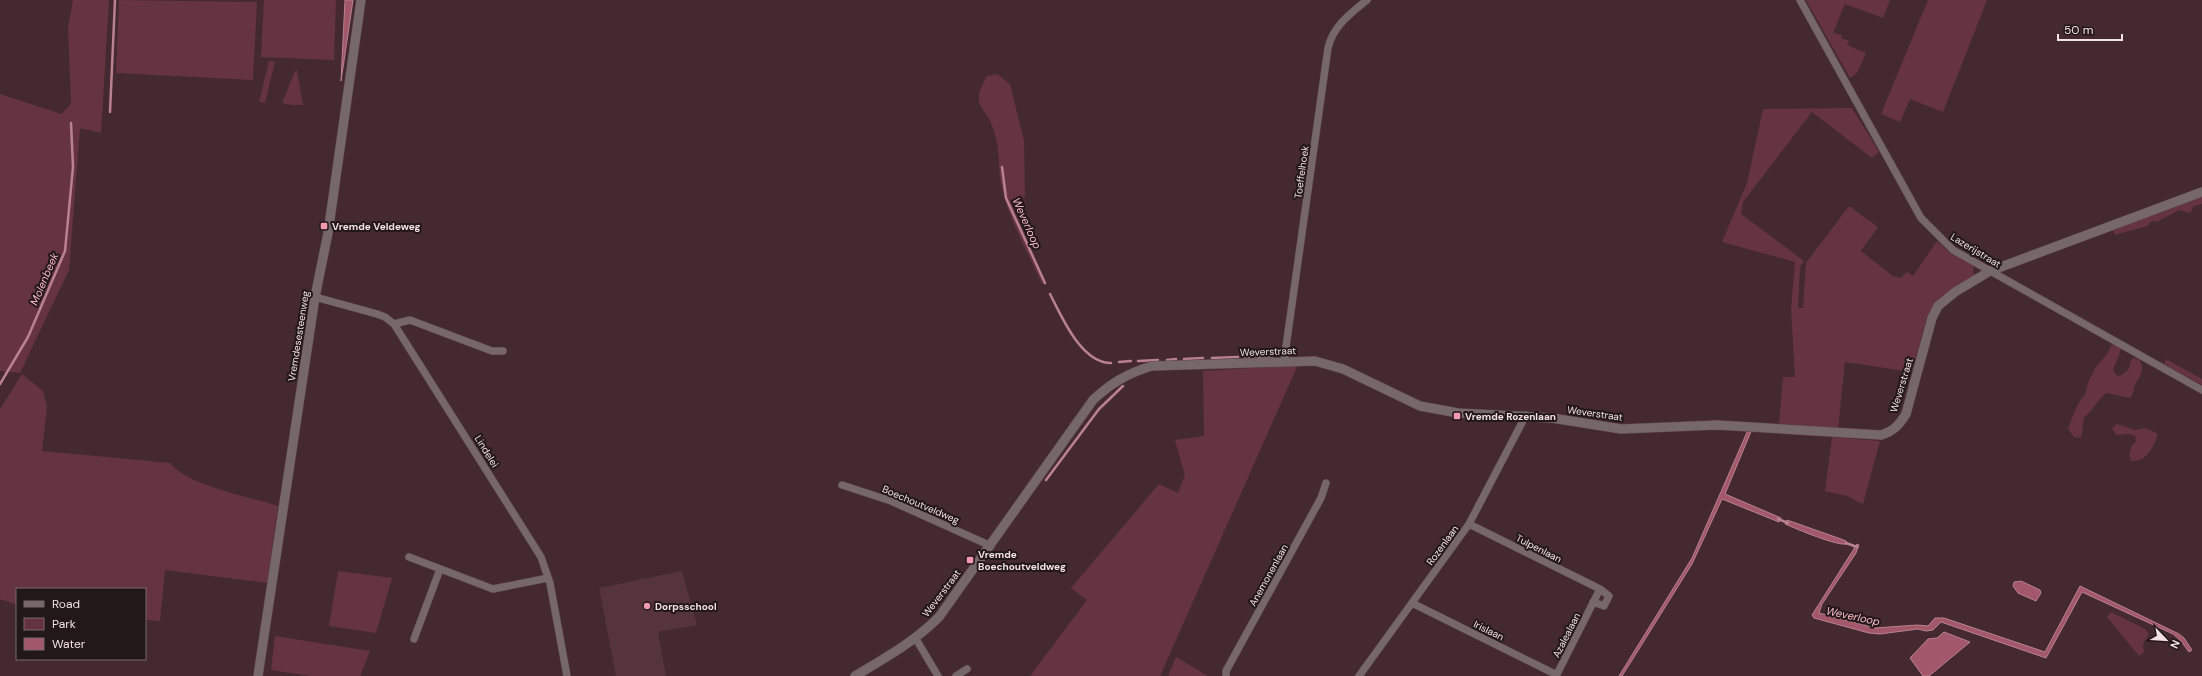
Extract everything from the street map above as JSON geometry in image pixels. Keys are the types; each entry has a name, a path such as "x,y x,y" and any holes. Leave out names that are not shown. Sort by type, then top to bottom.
{"street":[{"name":"Vremdesesteenweg","path":"258,676 315,297 328,233 362,0"},
{"name":"Toeffelhoek","path":"1284,362 1328,48 1331,37 1337,28 1367,0"},
{"name":"Lazerijstraat","path":"1800,0 1921,218 1953,250 2202,390"},
{"name":"Weverstraat","path":"855,676 916,638 939,618 1093,400 1120,377 1152,366 1315,361 1330,364 1420,406 1458,413 1526,415 1621,429 1717,425 1872,435 1889,433 1898,426 1906,414 1932,318 1938,306 1955,292 1990,271 2202,192"},
{"name":"Lindelei","path":"315,297 377,314 385,317 394,324 541,556 548,578 567,676"},
{"path":"394,324 410,320 492,350 503,351"},
{"name":"Rozenlaan","path":"1359,676 1469,524 1526,415"},
{"name":"Anemonenlaan","path":"1226,676 1226,671 1321,498 1326,483"},
{"name":"Boechoutveldweg","path":"842,485 891,500 991,546"},
{"name":"Tulpenlaan","path":"1469,524 1600,589"},
{"path":"409,557 493,588 548,578"},
{"path":"414,638 440,569"},
{"path":"1594,602 1604,606 1609,596 1600,589"},
{"name":"Azalealaan","path":"1556,675 1600,589"},
{"name":"Irislaan","path":"1412,603 1556,675"},
{"path":"916,638 938,676"},
{"path":"956,676 967,669"}],"shaded area":[{"name":"Dorpsschool","path":"682,571 697,625 658,632 666,676 616,676 599,588"}],"green space":[{"path":"73,0 109,0 101,133 80,128 69,270 20,373 0,371 0,94 61,114 71,104 68,27"},
{"path":"119,0 257,2 253,80 116,73"},
{"path":"264,0 336,0 334,60 261,57"},
{"path":"1806,0 1890,0 1883,18 1845,4 1833,33 1842,35 1841,38 1849,41 1847,45 1866,53 1857,73 1850,78"},
{"path":"1928,0 1987,0 1943,112 1910,99 1900,122 1881,114"},
{"path":"269,61 275,62 265,103 259,102"},
{"path":"297,70 303,105 282,103 295,71"},
{"path":"997,74 1010,84 1024,141 1025,196 1013,201 1009,198 1046,286 1041,282 1010,215 1001,184 998,146 994,131 991,122 980,105 979,94 987,76"},
{"path":"1852,108 1879,152 1872,158 1812,112 1743,202 1741,214 1804,261 1800,267 1798,308 1803,308 1806,263 1849,206 1878,227 1861,251 1893,276 1901,278 1907,272 1913,276 1937,241 1950,253 1973,265 1974,276 1933,307 1926,320 1912,372 1845,362 1838,428 1779,424 1783,377 1795,377 1791,309 1795,262 1722,242 1747,183 1763,109"},
{"path":"2202,194 2202,204 2194,206 2190,213 2180,210 2156,222 2152,221 2147,226 2115,235 2112,229"},
{"path":"2117,344 2121,349 2113,370 2116,375 2120,376 2128,370 2132,358 2139,359 2142,366 2142,372 2132,394 2130,398 2107,393 2084,417 2081,438 2074,437 2068,429 2075,410 2085,395 2088,383 2095,368 2108,353 2111,345"},
{"path":"2166,359 2202,379 2202,385 2164,364"},
{"path":"1298,365 1160,676 1030,676 1087,600 1071,588 1159,484 1178,493 1185,475 1175,440 1204,436 1203,371"},
{"path":"22,374 43,391 47,407 42,451 170,463 178,471 204,484 278,506 267,583 165,570 160,621 146,620 146,588 16,588 16,605 0,599 0,409"},
{"path":"2117,424 2135,430 2146,428 2158,434 2149,453 2145,457 2137,461 2131,461 2129,455 2132,445 2136,442 2135,436 2129,434 2116,435 2112,428"},
{"path":"1832,437 1880,441 1863,504 1847,496 1825,491"},
{"path":"338,571 392,578 376,633 329,626"},
{"path":"2111,612 2145,629 2149,634 2143,645 2144,652 2139,656 2107,617"},
{"path":"275,636 370,651 360,676 311,676 271,670"},
{"path":"1176,657 1208,676 1168,676"}],"water":[{"path":"345,0 353,0 341,81"},
{"path":"1748,430 1751,431 1750,434 1725,494 1781,518 1779,522 1722,499 1692,564 1622,676 1619,676 1692,558"},
{"path":"1787,520 1846,541 1847,544 1826,540 1807,533 1785,524"},
{"path":"1857,544 1859,545 1856,553 1822,604 1819,613 1875,628 1917,625 1928,626 1935,618 1944,618 2045,652 2080,586 2179,634 2184,638 2192,650 2189,652 2181,641 2173,634 2082,592 2046,658 1941,622 1933,630 1926,631 1918,629 1880,634 1869,633 1814,618 1812,615"},
{"path":"2021,581 2040,590 2041,593 2036,601 2018,593 2013,586 2014,582"},
{"path":"1944,632 1970,642 1929,676 1923,676 1910,658 1928,639 1937,638"}],"waterway":[{"path":"110,112 115,0"},
{"name":"Molenbeek","path":"0,384 28,337 65,251 73,167 71,123"},
{"name":"Weverloop","path":"1002,167 1006,198 1045,283"},
{"name":"Weverloop","path":"1050,294 1067,326 1082,347 1090,355 1100,361 1111,363"},
{"name":"Weverloop","path":"1212,358 1238,357"},
{"name":"Weverloop","path":"1244,357 1249,357"},
{"name":"Weverloop","path":"1256,357 1272,357"},
{"name":"Weverloop","path":"1184,359 1203,358"},
{"name":"Weverloop","path":"1167,360 1176,359"},
{"name":"Weverloop","path":"1138,361 1158,360"},
{"name":"Weverloop","path":"1119,362 1131,361"},
{"path":"1046,480 1099,409 1123,386"},
{"name":"Weverloop","path":"1778,519 1788,523"},
{"name":"Weverloop","path":"1846,543 1857,547"}],"place":[{"name":"Vremde Veldeweg","path":"324,226"},
{"name":"Vremde Rozenlaan","path":"1457,416"},
{"name":"Vremde Boechoutveldweg","path":"970,560"},
{"name":"Dorpsschool","path":"647,606"}]}
